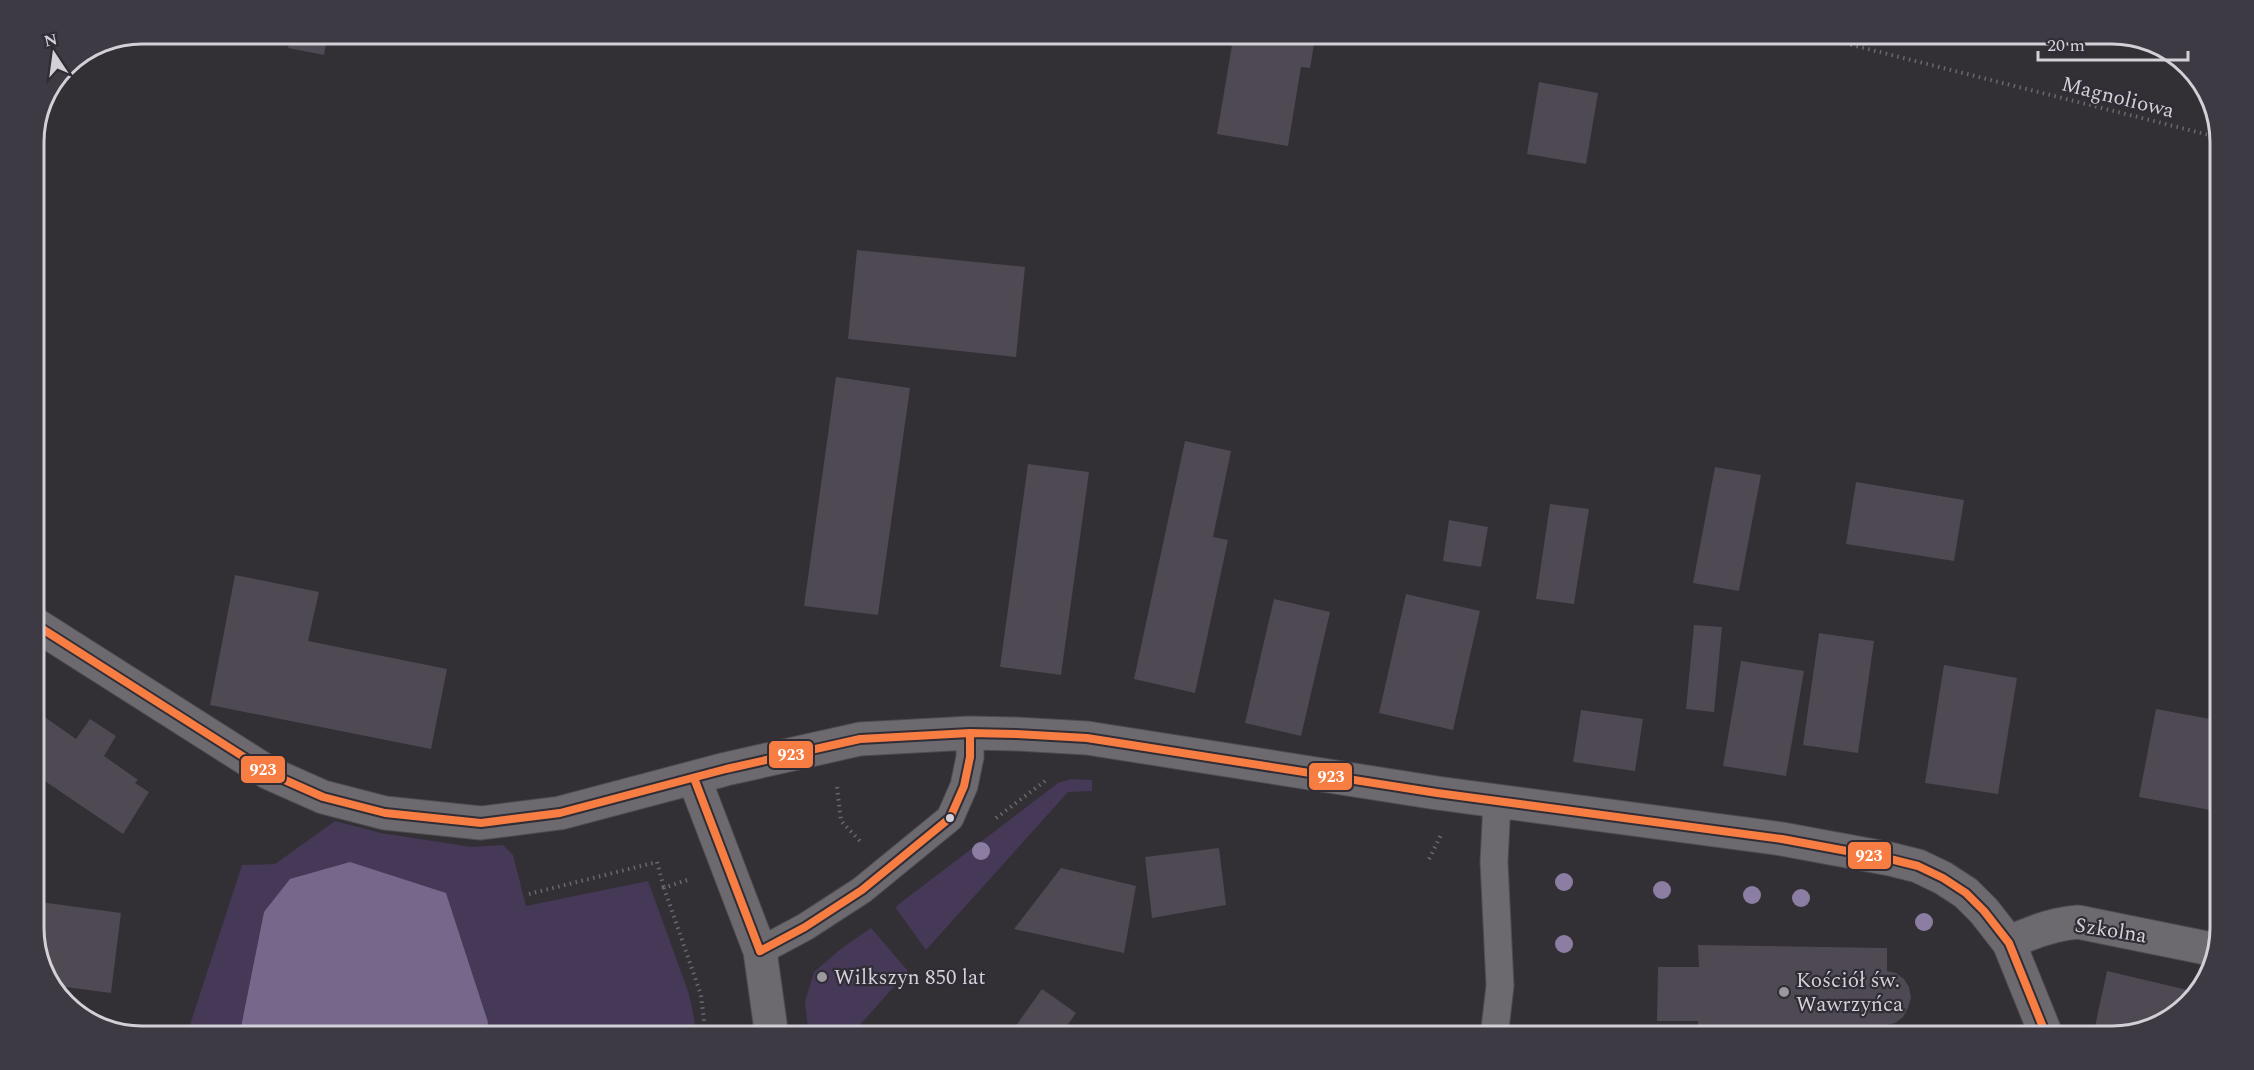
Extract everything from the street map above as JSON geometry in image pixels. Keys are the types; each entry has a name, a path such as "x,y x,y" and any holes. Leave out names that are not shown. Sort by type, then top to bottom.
{"street":[{"path":"44,630 269,773 323,797 385,813 481,823 560,813 832,744 860,739 970,733 1087,738 1184,755 1497,802 1782,839 1918,866 1966,893 1984,911 2009,943 2043,1026"},
{"path":"694,778 760,951 770,1026"},
{"name":"Szkolna","path":"2009,943 2058,923 2078,922 2209,948"}],"lane":[{"path":"760,951 805,927 862,890 950,818 964,786 970,757 970,733"},
{"path":"1495,1026 1500,986 1494,834 1497,802"}],"path":[{"name":"Magnoliowa","path":"1848,44 2210,135"},
{"path":"832,744 841,821 862,844 870,839"},
{"path":"987,825 1042,782 1050,779"},
{"path":"1430,859 1445,827 1494,834"},
{"path":"529,894 657,862 701,995 705,1026"},
{"path":"664,888 727,866"}],"shaded area":[{"path":"1071,779 1092,780 1092,791 1068,792 926,950 895,907 1058,783"},
{"path":"335,821 381,833 472,847 503,845 513,855 526,906 648,881 689,994 695,1023 693,1026 487,1026 488,1022 446,893 264,912 241,1026 190,1026 242,865 275,864"},
{"path":"350,862 446,893 488,1022 487,1026 241,1026 264,912 290,879"},
{"path":"871,928 908,971 859,1026 808,1026 805,1002 814,972 842,948"}],"building":[{"path":"289,44 326,44 324,55 288,48"},
{"path":"1232,44 1314,44 1310,68 1301,67 1288,146 1217,134"},
{"path":"1539,82 1598,93 1586,164 1527,154"},
{"path":"857,250 1025,267 1016,357 848,339"},
{"path":"836,377 910,388 878,615 804,606"},
{"path":"1185,441 1231,451 1213,537 1228,540 1195,693 1134,679"},
{"path":"1028,464 1089,472 1061,675 1000,667"},
{"path":"1715,467 1761,475 1739,591 1693,583"},
{"path":"1856,482 1964,500 1954,561 1846,544"},
{"path":"1550,504 1589,509 1574,604 1536,599"},
{"path":"1449,520 1488,527 1481,567 1443,561"},
{"path":"235,575 319,592 308,641 447,669 431,749 210,705"},
{"path":"1406,594 1480,611 1453,730 1379,713"},
{"path":"1274,599 1330,612 1301,736 1245,723"},
{"path":"1694,625 1722,627 1714,712 1686,709"},
{"path":"1819,633 1874,641 1858,753 1803,745"},
{"path":"1741,661 1804,671 1786,776 1723,766"},
{"path":"1944,665 2017,678 1998,794 1925,783"},
{"path":"2156,709 2210,719 2210,810 2139,797"},
{"path":"1581,710 1643,719 1635,771 1573,762"},
{"path":"44,717 76,739 90,719 116,736 104,756 138,780 135,783 149,792 123,834 44,780"},
{"path":"1219,848 1226,905 1152,918 1145,857"},
{"path":"1061,868 1136,886 1124,953 1014,929"},
{"path":"44,902 121,913 111,993 63,987 54,972 45,947"},
{"name":"Kościół św. Wawrzyńca","path":"1698,945 1887,948 1887,971 1896,973 1904,979 1909,987 1911,998 1903,1017 1886,1026 1698,1026 1698,1021 1657,1021 1658,967 1699,967"},
{"path":"2107,971 2188,990 2167,1010 2144,1021 2131,1025 2095,1026"},
{"path":"1042,989 1076,1013 1067,1026 1016,1026"}],"transit line":[{"name":"923","path":"44,630 269,773 323,797 385,813 481,823 560,813 726,769 860,739 970,733 1016,734 1087,738 1437,793 1782,839 1890,859 1918,866 1943,878 1966,893 1984,911 2009,943 2043,1026"},
{"name":"923","path":"760,951 805,927 862,890 950,818 964,786 970,757 970,733"},
{"name":"923","path":"694,778 760,951"}],"place":[{"name":"Wilkszyn 850 lat","path":"822,977"},
{"name":"Kościół św. Wawrzyńca","path":"1784,992"}]}
